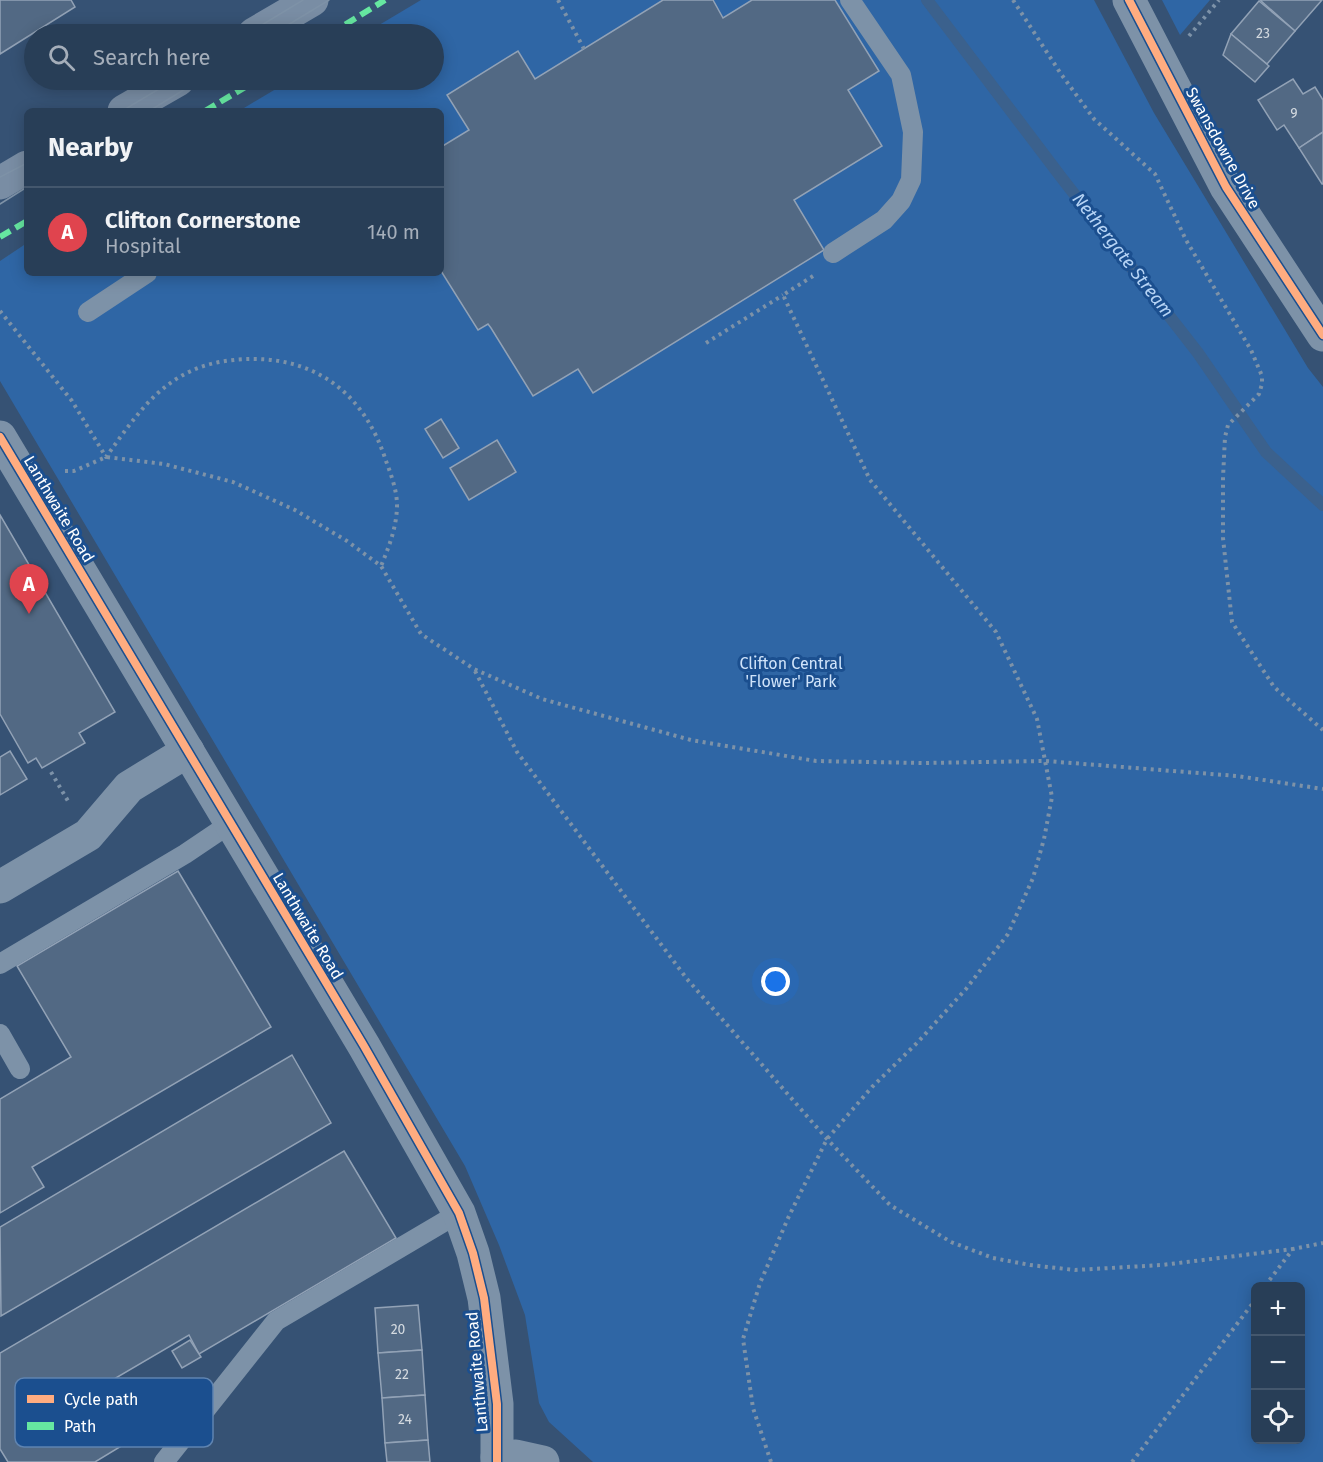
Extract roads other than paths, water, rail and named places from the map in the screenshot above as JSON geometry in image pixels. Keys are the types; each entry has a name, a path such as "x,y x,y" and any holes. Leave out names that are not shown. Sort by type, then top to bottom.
{"street":[{"name":"Swansdowne Drive","path":"1129,0 1226,187 1323,334"},
{"path":"268,24 297,4"},
{"path":"129,108 160,90"},
{"name":"Lanthwaite Road","path":"0,438 364,1046 459,1213 473,1253 484,1298 497,1404 497,1459"},
{"path":"0,887 88,836 129,787 188,751"},
{"path":"497,1459 516,1456 543,1462"}],"lane":[{"path":"833,253 884,220 901,201 911,180 914,132 901,75 850,0"},
{"path":"88,312 142,276"},
{"path":"0,964 185,854 231,823"},
{"path":"0,1034 20,1069"},
{"path":"213,1400 276,1321 459,1213"},
{"path":"164,1462 176,1447"}],"waterway":[{"name":"Nethergate Stream","path":"927,0 1198,353 1266,452 1323,505"}],"tram line":[{"path":"263,24 303,0"},
{"path":"289,24 329,0"},
{"path":"127,108 157,90"},
{"path":"154,108 184,90"},
{"path":"0,177 24,165"},
{"path":"0,204 24,189"}],"place":[{"name":"Clifton Cornerstone","path":"29,614"}],"park label":[{"name":"Clifton Central 'Flower' Park","path":"791,672"}]}
